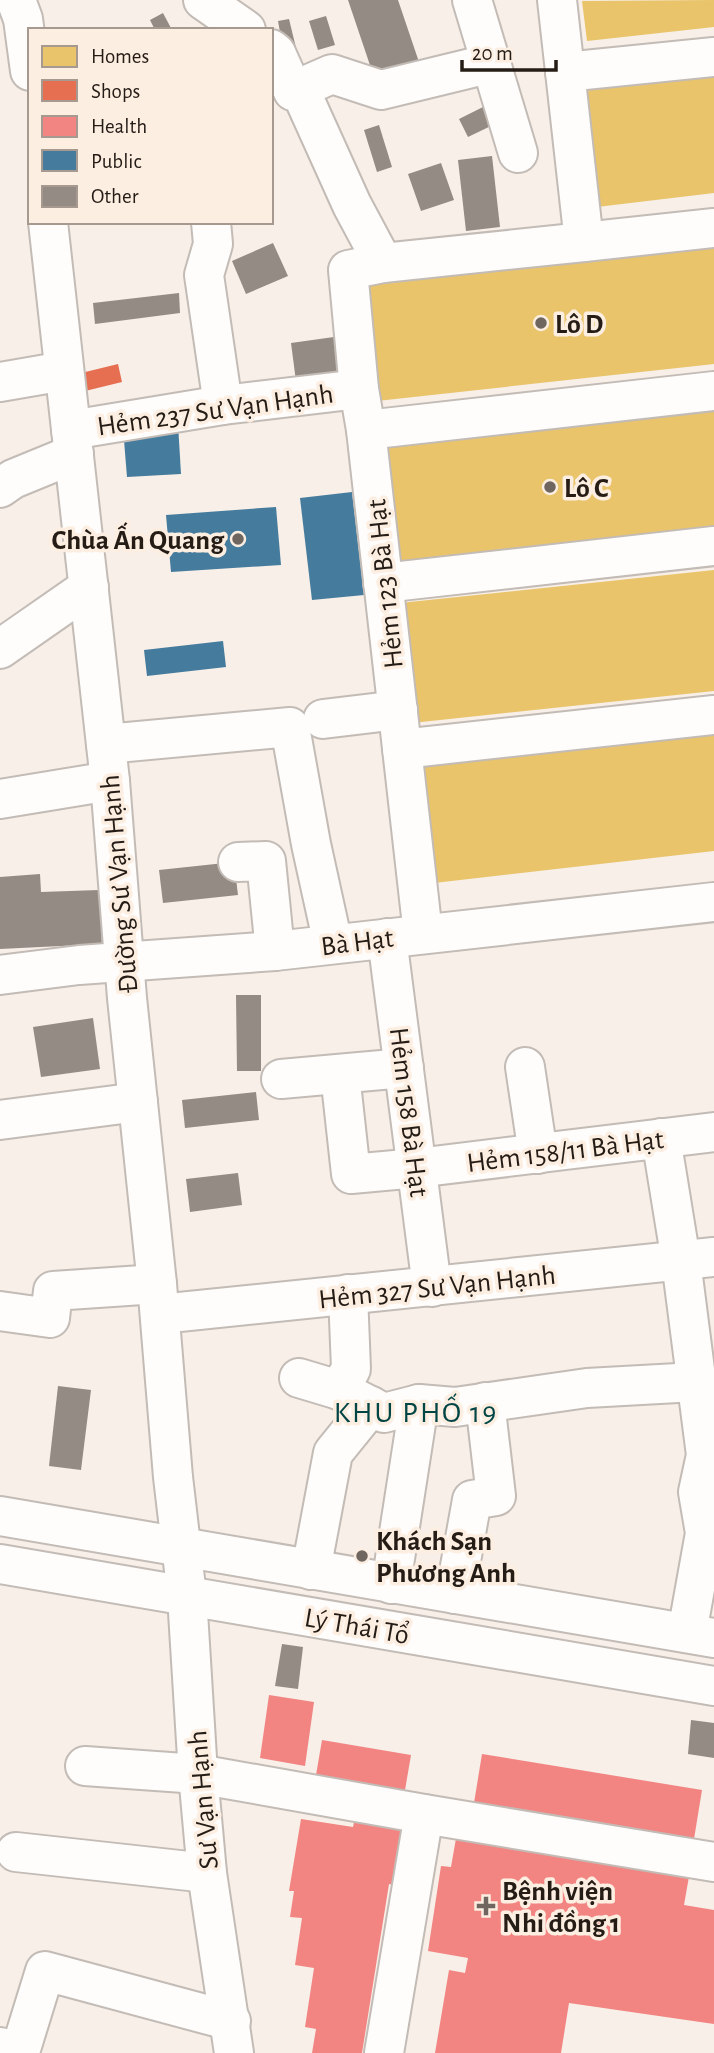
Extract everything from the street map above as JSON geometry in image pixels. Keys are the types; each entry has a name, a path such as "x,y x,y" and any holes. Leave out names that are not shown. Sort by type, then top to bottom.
{"street":[{"path":"16,0 23,19 28,56"},
{"path":"202,0 243,28"},
{"path":"472,0 517,153"},
{"path":"557,0 584,242"},
{"path":"273,51 293,90"},
{"path":"565,72 714,57"},
{"path":"293,90 332,74 381,90 492,63"},
{"path":"293,90 302,92 352,205 383,263 714,228"},
{"name":"Đường Sư Vạn Hạnh","path":"48,224 108,762 180,1547"},
{"path":"211,224 213,244 204,275 223,405"},
{"name":"Hẻm 123 Bà Hạt","path":"383,263 348,270 359,389 402,749 405,936"},
{"path":"0,382 64,371"},
{"name":"Hẻm 237 Sư Vạn Hạnh","path":"0,488 72,442 223,405 359,389"},
{"path":"366,430 714,391"},
{"path":"383,583 714,547"},
{"path":"0,649 89,587"},
{"path":"0,799 108,762 306,723 398,710"},
{"path":"402,749 714,715"},
{"path":"306,723 311,844 333,944"},
{"path":"238,862 266,861 275,951"},
{"name":"Bà Hạt","path":"0,975 79,965 275,951 714,902"},
{"name":"Hẻm 158 Bà Hạt","path":"405,936 404,1068 432,1287"},
{"path":"525,1067 538,1154"},
{"path":"281,1079 404,1068"},
{"name":"Hẻm 158/11 Bà Hạt","path":"340,1074 351,1174 714,1132"},
{"path":"0,1120 138,1102"},
{"path":"661,1138 698,1259 702,1391 710,1455 698,1492 705,1533 700,1636"},
{"name":"Hẻm 327 Sư Vạn Hạnh","path":"0,1311 50,1318 53,1291 158,1299 348,1294 698,1259"},
{"path":"311,1570 332,1452 355,1398 348,1294"},
{"path":"299,1378 355,1398 384,1413 419,1404 455,1407 587,1388 702,1391"},
{"path":"455,1594 472,1500 496,1496 485,1402"},
{"path":"391,1584 419,1404"},
{"name":"Lý Thái Tổ","path":"0,1516 700,1636"},
{"name":"Sư Vạn Hạnh","path":"180,1547 187,1596 207,1873 232,2037"},
{"name":"Lý Thái Tổ","path":"1,1565 714,1686"},
{"path":"85,1766 198,1774 714,1862"},
{"path":"384,2053 424,1814"},
{"path":"16,1852 207,1873"},
{"path":"15,2051 45,1971 232,2037"}],"building: Homes":[{"path":"714,0 714,27 587,41 582,1"},
{"path":"714,76 714,193 597,207 583,91"},
{"name":"Lô D","path":"714,244 714,364 377,401 364,282"},
{"name":"Lô C","path":"714,409 714,528 394,563 381,445"},
{"path":"714,570 714,691 412,723 400,603"},
{"path":"714,733 714,851 434,883 420,766"}],"building: Shops":[{"path":"118,364 122,382 77,393 73,375"}],"building: Health":[{"path":"269,1695 314,1702 305,1766 260,1758"},
{"path":"322,1740 411,1755 404,1796 315,1781"},
{"path":"482,1754 702,1790 694,1839 474,1803"},
{"path":"355,1818 403,1826 394,1885 389,1884 362,2053 312,2053 316,2029 305,2027 314,1968 295,1965 302,1918 290,1917 294,1891 289,1891 301,1819 353,1827"},
{"path":"458,1827 691,1865 684,1905 714,1910 714,2024 569,2003 561,2053 435,2053 449,1970 465,1973 468,1958 428,1951 441,1866 451,1867"}],"building: Public":[{"path":"178,424 181,474 127,477 123,428"},
{"path":"352,492 364,595 312,600 300,498"},
{"path":"276,507 281,565 171,572 166,515"},
{"path":"223,641 226,667 147,676 144,650"}],"building: Other":[{"path":"348,0 398,0 420,65 375,80"},
{"path":"163,13 171,28 154,28 150,20"},
{"path":"326,16 335,45 318,50 309,21"},
{"path":"289,19 297,52 284,54 278,21"},
{"path":"487,105 495,124 468,137 459,119"},
{"path":"379,125 392,167 377,172 364,130"},
{"path":"492,156 500,227 466,231 458,160"},
{"path":"441,163 454,200 421,211 408,174"},
{"path":"273,243 288,276 246,294 232,261"},
{"path":"179,293 180,313 95,324 93,303"},
{"path":"341,336 347,382 297,389 291,343"},
{"path":"234,862 238,895 163,903 159,870"},
{"path":"40,874 41,892 99,890 102,944 0,949 0,877"},
{"path":"236,995 261,995 261,1071 237,1071"},
{"path":"93,1018 100,1069 41,1077 33,1027"},
{"path":"256,1092 259,1120 185,1128 182,1100"},
{"path":"238,1173 242,1205 190,1212 186,1179"},
{"path":"58,1386 91,1390 81,1470 49,1466"},
{"path":"282,1644 303,1647 298,1689 275,1686"},
{"path":"691,1720 714,1723 714,1758 688,1754"}],"place":[{"name":"Lô D","path":"541,323"},
{"name":"Lô C","path":"550,487"},
{"name":"Chùa Ấn Quang","path":"238,539"},
{"name":"Khách Sạn Phương Anh","path":"362,1556"},
{"name":"Bệnh viện Nhi đồng 1","path":"486,1906"}],"district":[{"name":"KHU PHỐ 19","path":"416,1412"}]}
